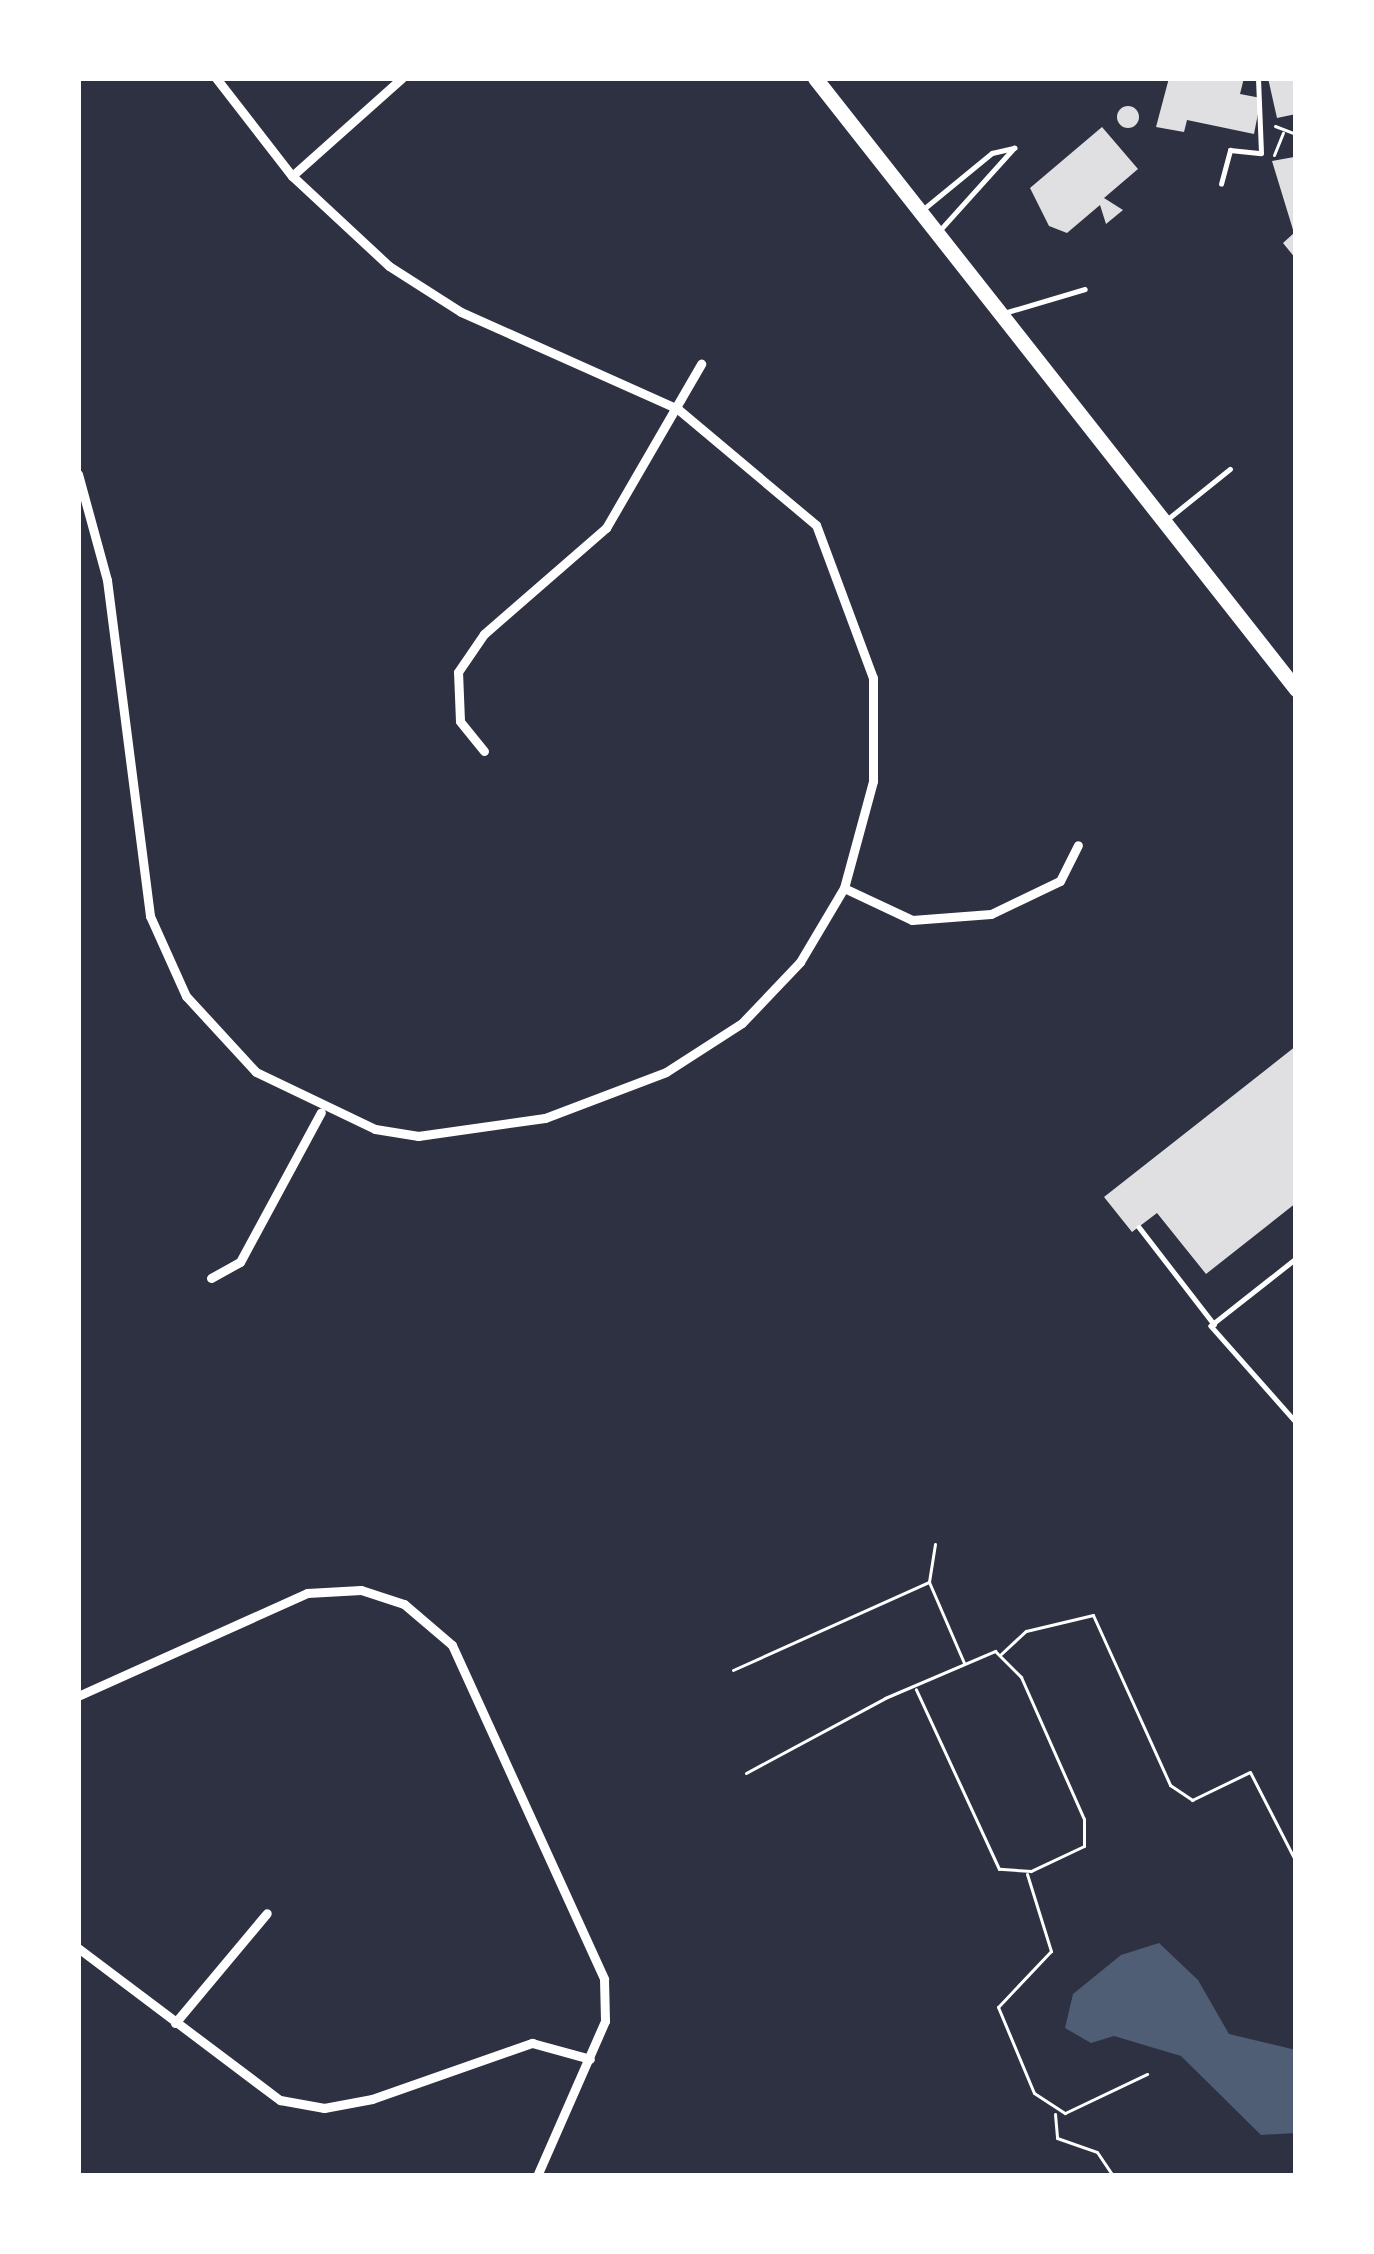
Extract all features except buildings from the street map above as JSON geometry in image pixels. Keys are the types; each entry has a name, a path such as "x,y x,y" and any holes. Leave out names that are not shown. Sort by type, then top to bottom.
{"main road":[{"path":"815,78 1296,689"}],"street":[{"path":"78,474 107,580 140,861 164,958 214,1035 321,1112 418,1136 482,1130 666,1072 742,1023 800,962 844,888 873,781 873,678 848,588 815,525 678,410 461,312 389,266 292,176 216,78"},
{"path":"292,176 402,78"},
{"path":"484,751 460,721 458,672 484,634 606,528 701,364"},
{"path":"844,888 912,920 991,914 1060,881 1078,845"},
{"path":"211,1278 240,1262 321,1112"},
{"path":"78,1696 307,1593 361,1590 404,1604 452,1645 604,1979 590,2059 537,2176"},
{"path":"176,2023 267,1913"},
{"path":"78,1948 280,2100 324,2108 532,2043 590,2059"}],"lane":[{"path":"1221,184 1230,150 1261,152 1267,127 1258,78"},
{"path":"921,212 972,166 1014,148 937,233"},
{"path":"1001,314 1085,289"},
{"path":"1164,522 1230,469"},
{"path":"1139,1227 1296,1422"},
{"path":"1214,1324 1296,1259"}],"path":[{"path":"1267,127 1296,134"},
{"path":"1261,152 1278,156 1283,133"},
{"path":"935,1544 929,1582 964,1665"},
{"path":"733,1670 929,1582"},
{"path":"746,1774 964,1665 1000,1656 1026,1631 1093,1615 1171,1786 1192,1800 1250,1772 1296,1862"},
{"path":"916,1689 1000,1869 1026,1872 1087,1840 1021,1677 1000,1656"},
{"path":"1026,1872 1051,1951 998,2007 1034,2093 1055,2112 1057,2138 1097,2152 1113,2176"},
{"path":"1055,2112 1147,2074"}],"water":[{"path":"1159,1943 1198,1980 1229,2034 1296,2050 1296,2133 1261,2135 1181,2056 1114,2036 1091,2043 1065,2028 1073,1994 1121,1955"}]}
